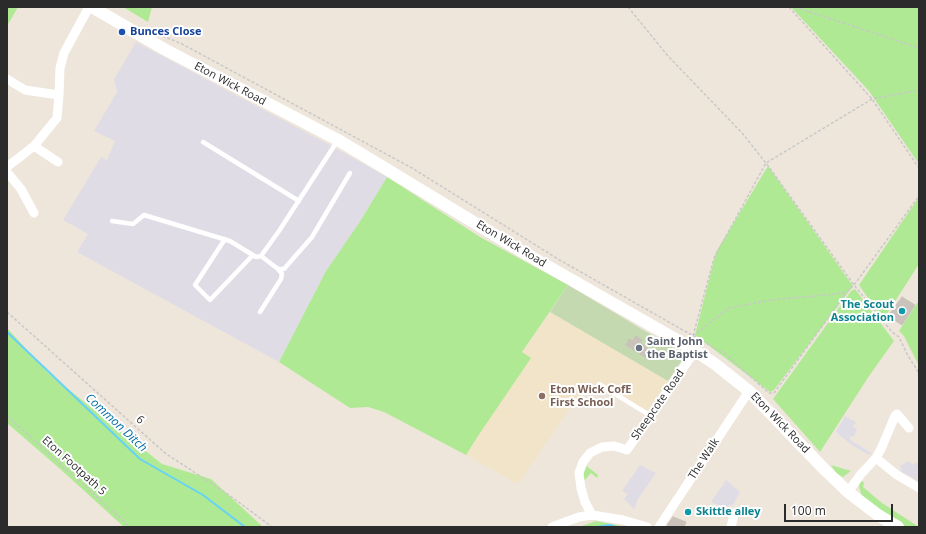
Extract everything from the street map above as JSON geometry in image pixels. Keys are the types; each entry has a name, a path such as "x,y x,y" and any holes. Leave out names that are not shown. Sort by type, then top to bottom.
{"main road":[{"name":"Eton Wick Road","path":"90,7 185,60 338,140 521,251 562,273 695,351 715,364 749,391 824,470 848,492 878,515 898,527"}],"street":[{"path":"7,167 34,146 57,118 60,68 64,53 90,7"},
{"path":"7,79 25,90 59,95"},
{"path":"34,146 58,162"},
{"path":"7,172 21,188 34,213"},
{"name":"Sheepcote Road","path":"592,515 585,502 581,488 579,473 583,462 590,453 602,447 614,446 627,450 695,351"},
{"name":"The Walk","path":"659,527 749,391"},
{"path":"848,492 861,474 876,458 885,443 897,414 909,428"},
{"path":"876,458 897,475 919,488"},
{"path":"552,527 592,515 623,520 647,527"},
{"path":"731,527 734,515"}],"lane":[{"path":"261,256 299,201 338,140"},
{"path":"203,142 299,201"},
{"path":"278,269 284,269 312,237 350,173"},
{"path":"112,221 133,224 144,216 225,239 256,257 261,256 282,274 281,280 260,312"},
{"path":"225,239 195,285 210,300 253,255"},
{"path":"599,384 651,416"}],"path":[{"path":"628,7 668,56 743,134 766,163 854,285 892,332 899,337 907,354 919,373"},
{"path":"789,7 872,99 919,168"},
{"path":"795,7 919,48"},
{"path":"847,292 771,300 729,308 693,336 714,258 766,163 872,99 919,90"},
{"path":"769,393 774,393 919,196"},
{"name":"6","path":"7,312 165,453 229,495 272,527"},
{"name":"Eton Footpath 5","path":"7,416 130,527"}],"shaded area":[{"path":"136,42 387,177 359,223 326,271 279,362 77,252 88,234 63,220 101,157 107,160 115,141 94,131 117,92 114,79"},
{"name":"Eton Wick CofE First School","path":"550,312 668,381 643,414 643,412 589,381 518,484 466,455 530,358 522,353"},
{"path":"845,416 856,422 853,427 857,429 854,437 850,436 850,439 872,453 869,455 850,444 836,432"},
{"path":"909,461 913,465 918,462 919,464 919,482 901,471 900,466"},
{"path":"640,465 656,473 638,499 634,509 624,499 628,494 622,491"},
{"path":"726,480 740,492 733,505 722,507 711,502"}],"green space":[{"path":"7,7 18,7 7,26"},
{"path":"123,7 152,7 148,22"},
{"path":"791,7 919,7 919,164 869,91"},
{"path":"768,166 853,286 774,390 770,392 695,335 716,252"},
{"path":"387,177 480,237 568,285 522,352 531,358 466,455 384,412 368,407 350,408 279,362 326,271 359,223"},
{"path":"919,197 919,264 883,320 859,285"},
{"path":"568,285 682,353 684,357 668,381 550,312"},
{"path":"855,289 894,341 869,376 820,452 773,399 851,291"},
{"path":"919,300 919,366 904,336 899,331"},
{"path":"7,328 48,373 162,464 211,479 263,527 124,527 7,423"},
{"path":"584,464 598,475 597,478 591,473 582,482"},
{"path":"831,465 851,471 843,477 836,473"},
{"path":"861,480 864,483 863,487 882,503 919,527 905,527 862,497 859,486"},
{"path":"596,521 626,527 579,527"}],"building":[{"name":"The Scout Association","path":"902,297 915,305 902,325 888,316"},
{"name":"Saint John the Baptist","path":"636,336 642,340 640,343 653,352 648,359 626,345 629,339 633,341"},
{"path":"673,517 686,522 684,527 673,527 667,525"}],"waterway":[{"name":"Common Ditch","path":"7,332 140,459 203,495 245,527"},
{"name":"Common Ditch","path":"596,527 610,525 616,527"}],"place":[{"name":"Bunces Close","path":"122,32"},
{"name":"The Scout Association","path":"902,311"},
{"name":"Saint John the Baptist","path":"639,348"},
{"name":"Eton Wick CofE First School","path":"542,396"},
{"name":"Skittle alley","path":"688,512"}]}
